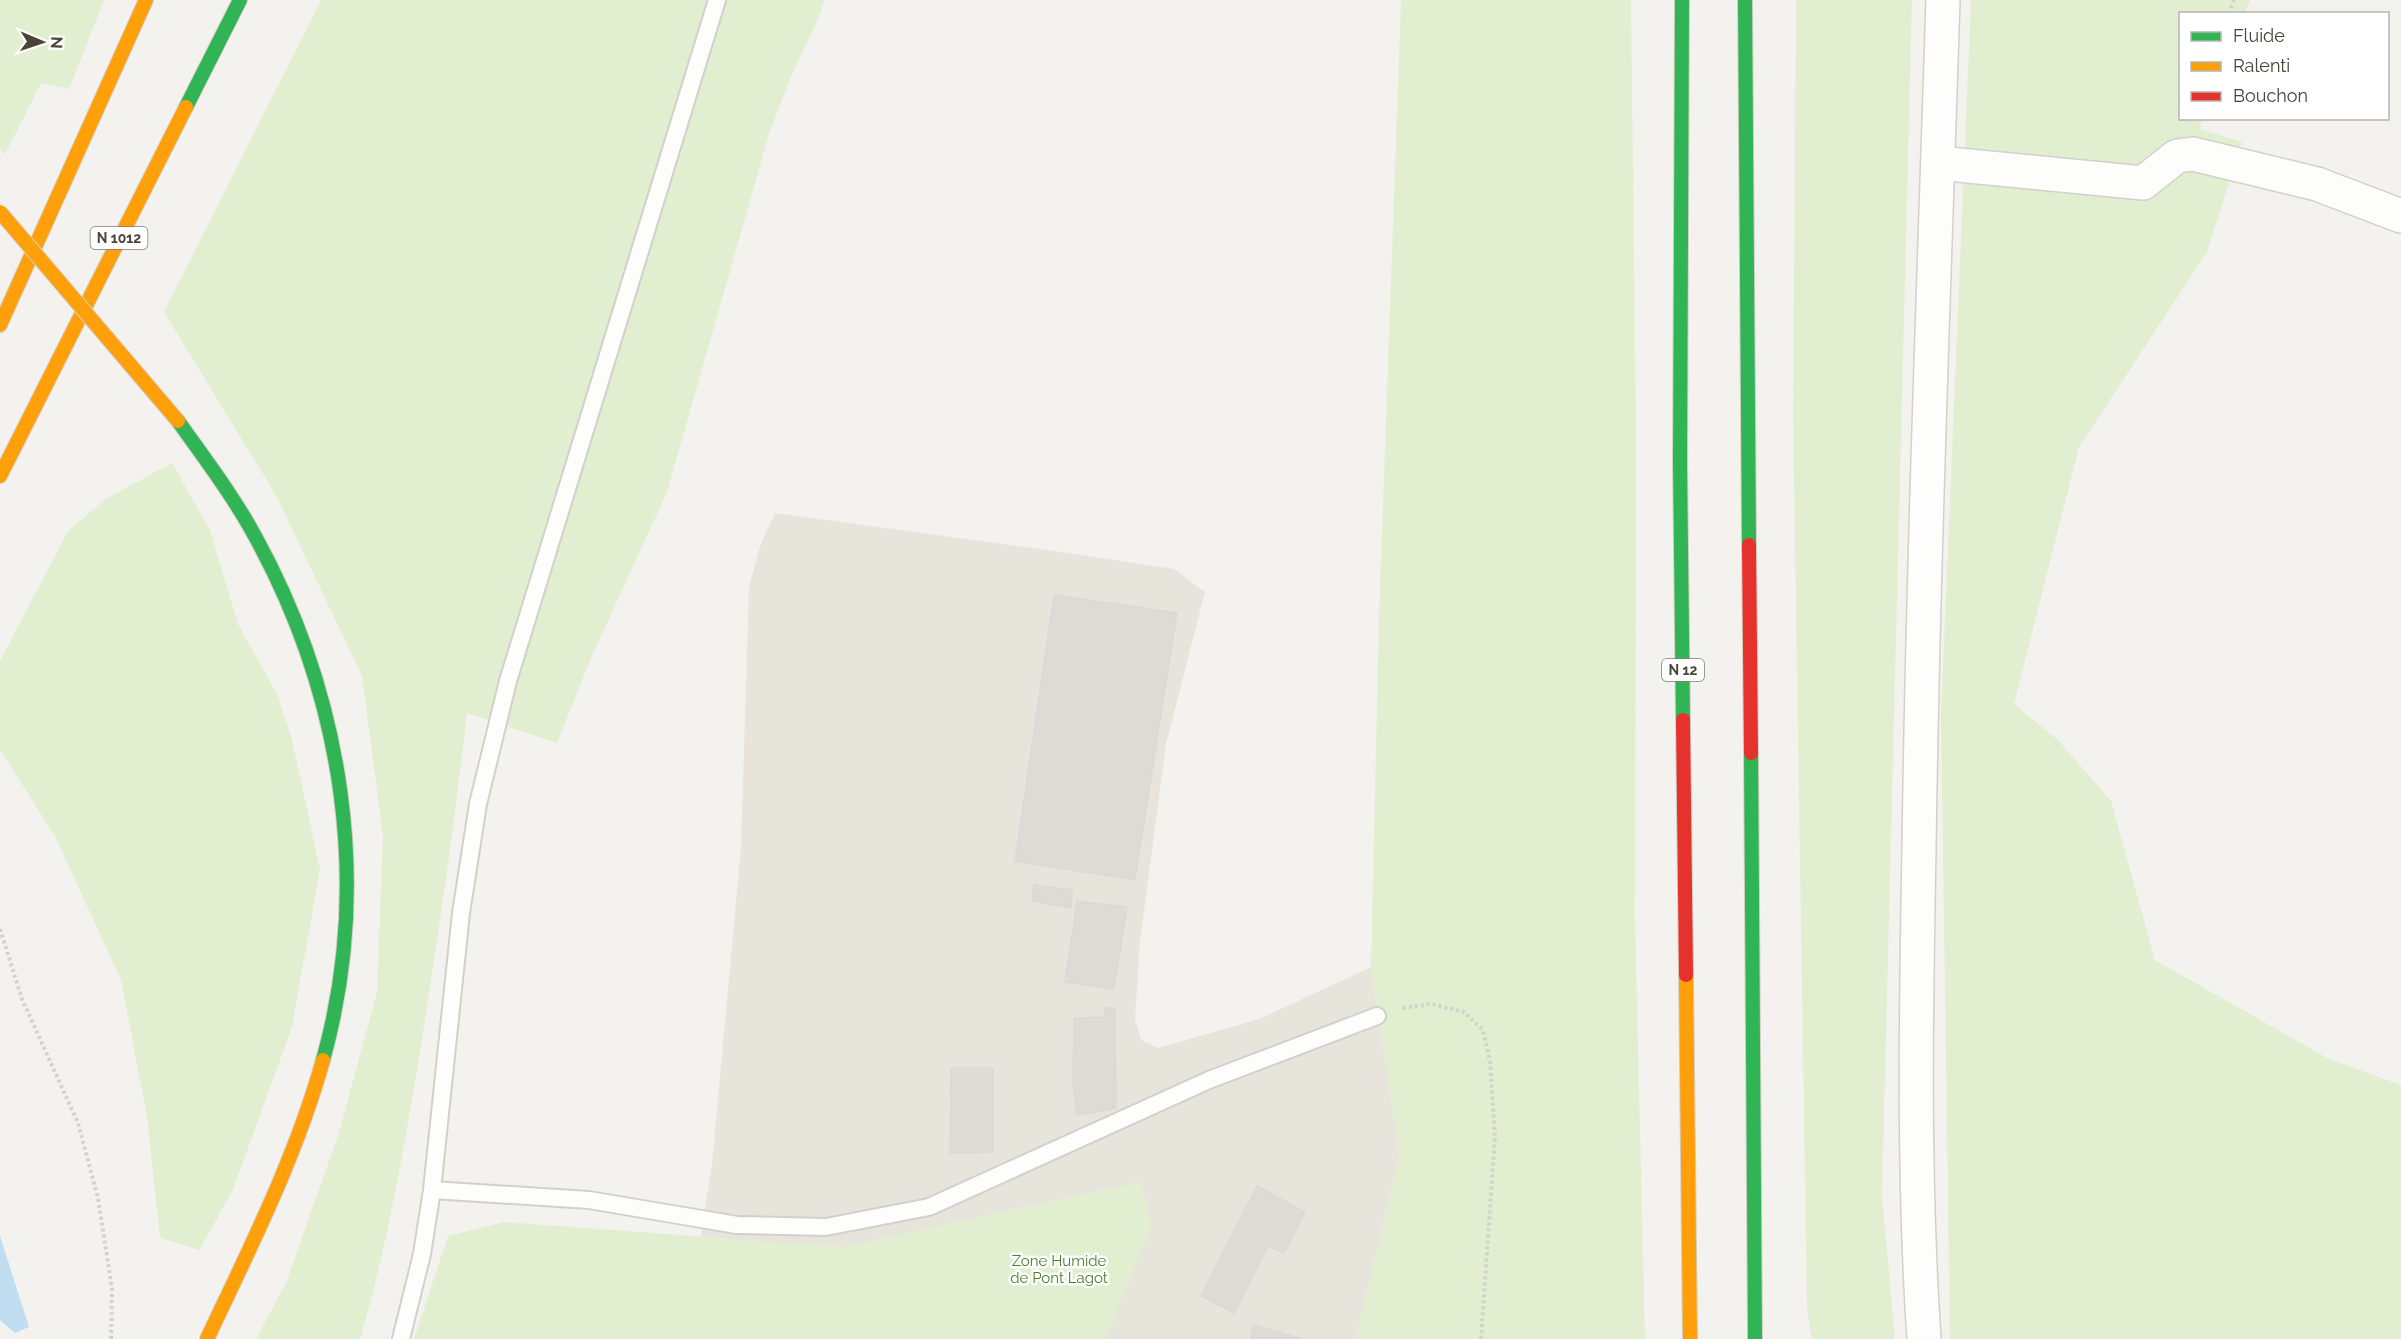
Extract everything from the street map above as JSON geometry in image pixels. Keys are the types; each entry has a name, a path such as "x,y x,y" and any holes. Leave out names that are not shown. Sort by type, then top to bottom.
{"main road":[{"path":"0,325 146,0"},
{"name":"N 1012","path":"0,476 240,0"},
{"name":"N 12","path":"1682,0 1680,463 1690,1339"},
{"path":"1745,0 1755,1339"},
{"path":"0,212 178,421 222,482 264,553 292,615 316,681 333,744 344,808 349,878 347,947 331,1033 304,1119 269,1207 207,1339"}],"street":[{"path":"1924,1339 1917,1239 1916,1080 1921,655 1943,0"},
{"path":"1938,164 2143,183 2177,156 2193,154 2317,184 2401,216"}],"lane":[{"path":"401,1339 422,1254 432,1190 461,913 478,804 508,681 717,0"},
{"path":"432,1190 589,1200 737,1225 826,1227 837,1225 929,1207 1209,1080 1377,1016"}],"path":[{"path":"0,929 22,999 78,1123 98,1198 112,1289 111,1339"},
{"path":"1377,1016 1406,1007 1431,1004 1464,1012 1483,1030 1490,1062 1495,1137 1481,1339"}],"shaded area":[{"path":"775,513 1174,569 1205,592 1166,744 1140,942 1135,1019 1141,1040 1158,1048 1259,1019 1371,967 1400,1154 1356,1339 1105,1339 1151,1225 1140,1182 843,1247 701,1237 712,1164 741,846 749,587 760,546"}],"green space":[{"path":"0,0 104,0 69,89 41,83 5,154 0,150"},
{"path":"321,0 824,0 819,17 791,76 769,134 667,492 591,658 557,743 467,713 443,898 415,1082 398,1179 360,1339 256,1339 286,1283 339,1133 377,992 383,836 362,676 277,497 164,312"},
{"path":"1401,0 1631,0 1636,438 1635,921 1645,1339 1356,1339 1400,1154 1371,967 1379,615"},
{"path":"1796,0 1912,0 1882,1195 1895,1339 1812,1339 1807,1308 1793,418"},
{"path":"1971,0 2250,0 2245,12 2179,12 2179,120 2203,120 2199,129 2242,142 2207,252 2079,447 2014,704 2058,740 2111,801 2155,960 2329,1059 2401,1085 2401,1339 1950,1339 1941,714"},
{"path":"172,463 210,530 238,624 278,696 292,740 320,869 292,1027 232,1192 199,1250 160,1238 147,1117 121,980 55,836 0,750 0,661 68,531 106,499"},
{"name":"Zone Humide de Pont Lagot","path":"1140,1182 1151,1225 1105,1339 414,1339 448,1236 504,1222 843,1247"}],"water":[{"path":"0,1236 29,1327 15,1333 0,1320"}],"building":[{"path":"1054,595 1177,613 1135,880 1015,861"},
{"path":"1034,885 1072,890 1071,908 1032,901"},
{"path":"1077,901 1127,907 1114,989 1065,982"},
{"path":"1105,1008 1115,1008 1116,1108 1077,1115 1073,1083 1074,1018 1104,1017"},
{"path":"951,1068 993,1068 993,1152 950,1153"},
{"path":"1257,1186 1305,1212 1284,1253 1268,1246 1234,1313 1201,1296"},
{"path":"1254,1325 1302,1339 1250,1339"}],"traffic: fast":[{"path":"186,107 240,0"},
{"path":"1682,0 1680,463 1683,720"},
{"path":"1745,0 1749,545"},
{"path":"178,421 229,493 256,538 286,599 310,662 328,727 340,793 346,860 345,927 338,994 323,1060"},
{"path":"1751,753 1755,1339"}],"traffic: slow":[{"path":"0,325 146,0"},
{"path":"0,476 186,107"},
{"path":"0,212 178,421"},
{"path":"1686,975 1690,1339"},
{"path":"207,1339 286,1167 323,1060"}],"traffic: jam":[{"path":"1749,545 1751,753"},
{"path":"1683,720 1686,975"}]}
